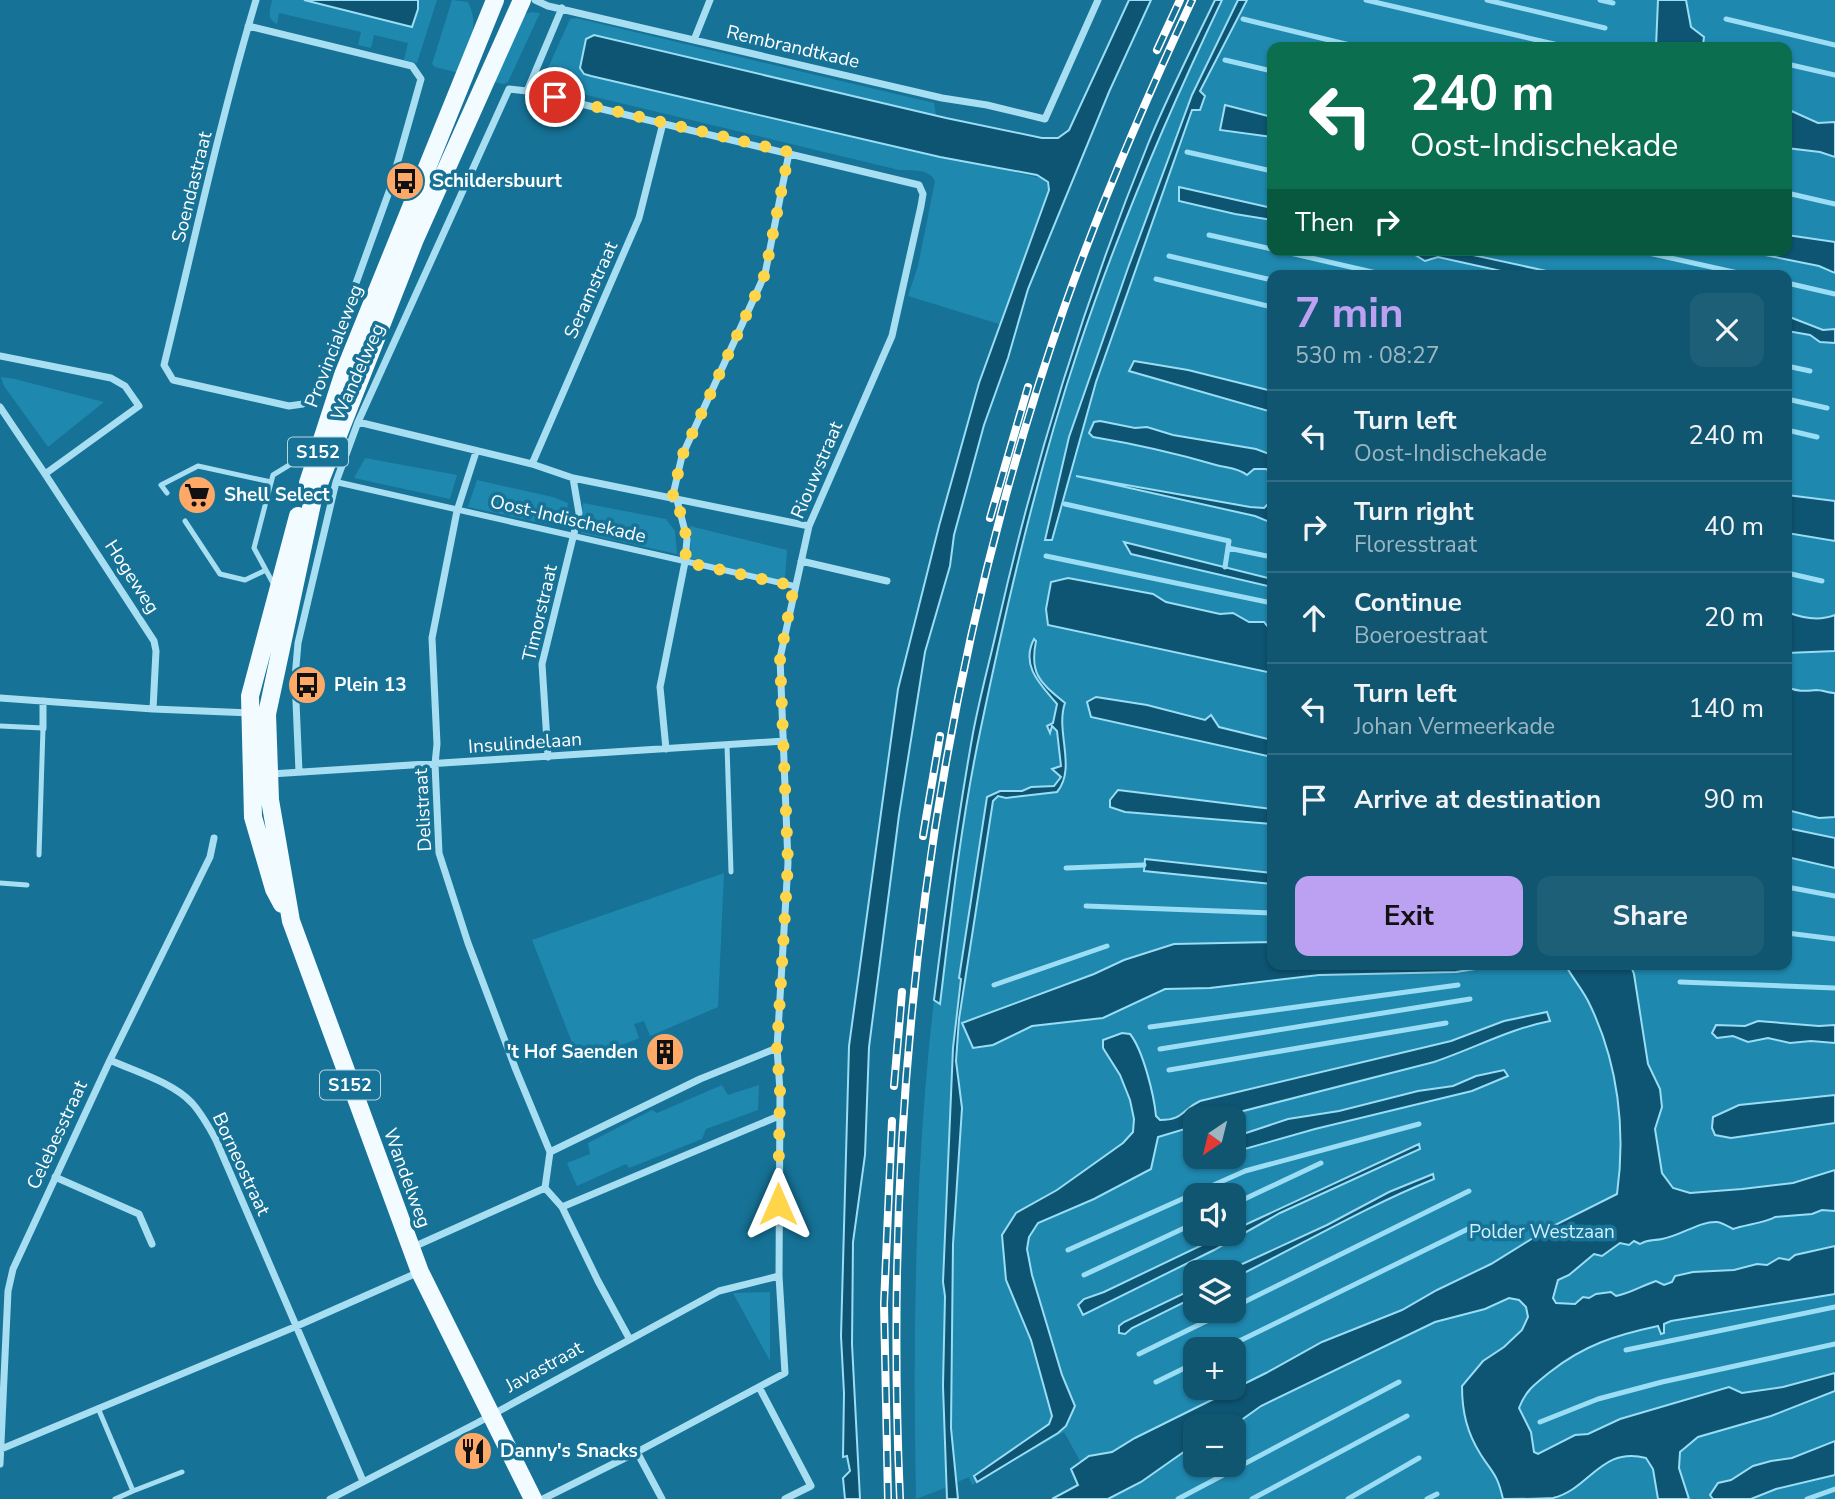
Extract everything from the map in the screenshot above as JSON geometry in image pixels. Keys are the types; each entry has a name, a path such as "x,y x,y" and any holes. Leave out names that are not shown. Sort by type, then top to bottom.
{"main road":[{"name":"Provincialeweg","path":"269,774 259,713 250,696 320,446 343,374 495,0"},
{"name":"Provincialeweg","path":"291,921 274,889 253,817 259,713 313,499 415,239 522,0"},
{"name":"Wandelweg","path":"269,774 270,800 291,921 410,1248 533,1499"}],"street":[{"name":"Soendastraat","path":"173,380 164,365 256,0"},
{"name":"Rembrandtkade","path":"535,0 942,98 987,104 1045,119 1098,0"},
{"path":"694,40 710,0"},
{"path":"562,8 527,91 789,152 765,274 682,456 675,499 687,539 685,562 660,688 666,749"},
{"name":"Wandelweg","path":"173,380 289,406 303,404 317,391 390,190 421,79 412,66 248,26"},
{"name":"Wandelweg","path":"299,772 295,678 298,643 336,482 358,422 509,89 527,91"},
{"name":"Seramstraat","path":"532,464 639,218 663,123"},
{"name":"Riouwstraat","path":"759,1387 785,1373 779,1276 777,1048 788,863 780,658 808,526 892,336 923,194 919,185 789,152"},
{"path":"0,356 111,378 125,386 139,406 45,474"},
{"name":"Hogeweg","path":"0,407 154,641 156,651 153,709"},
{"path":"358,422 476,453 532,464 573,478 808,526"},
{"name":"Delistraat","path":"476,453 457,511 432,638 439,853 468,943 550,1152"},
{"name":"Timorstraat","path":"548,757 542,664 579,513 573,478"},
{"name":"Oost-Indischekade","path":"336,482 794,586"},
{"path":"801,561 887,581"},
{"path":"0,698 153,709 259,713"},
{"path":"43,701 43,729"},
{"name":"Insulindelaan","path":"269,774 784,741"},
{"name":"Celebesstraat","path":"0,1464 9,1279 110,1060 210,857 214,838"},
{"path":"629,1338 562,1208 545,1188 550,1152 700,1079 777,1048"},
{"name":"Borneostraat","path":"110,1060 173,1089 191,1102 204,1119 216,1140 363,1481"},
{"path":"562,1208 779,1116"},
{"path":"55,1177 139,1214 152,1244"},
{"path":"410,1248 545,1188"},
{"path":"1,1449 420,1272"},
{"name":"Javastraat","path":"330,1499 490,1416 719,1291 779,1276"},
{"path":"543,1499 759,1387 811,1486 785,1499"},
{"path":"637,1452 662,1499"}],"lane":[{"path":"278,593 254,548 272,475 320,446"},
{"path":"167,494 161,485 198,466 271,482"},
{"path":"185,522 220,573 244,580 266,570"},
{"path":"0,726 43,729 39,855"},
{"path":"727,745 731,872"},
{"path":"0,883 27,884"},
{"path":"99,1408 133,1491"},
{"path":"115,1499 182,1472"}],"green space":[{"path":"272,0 304,0 412,27 418,0 437,0 417,63 404,60 408,43 374,35 371,48 358,45 361,32 279,13 277,24 270,17"},
{"path":"452,0 468,2 473,20 472,38 459,73 432,64"},
{"name":"Polder Westzaan","path":"1220,0 1835,0 1835,1499 1052,1499 1077,1485 1070,1468 1080,1461 1064,1432 972,1485 969,1477 953,1484 945,1483 945,1488 916,1499 918,1210 934,1000 937,1002 962,815 1001,625 1037,488 1079,347 1149,158"},
{"path":"540,13 508,82 493,82 525,14"},
{"path":"576,18 934,103 936,116 594,35 586,40 580,68 584,74 758,116 1045,179 1049,190 999,324 908,296 918,266 935,181 929,174 899,170 545,85 543,79 570,19"},
{"path":"1,377 104,402 48,447 4,386"},
{"path":"365,458 457,475 450,499 354,478"},
{"path":"477,480 553,497 568,503 565,528 468,507"},
{"path":"583,503 666,519 675,531 677,554 581,533"},
{"path":"690,526 787,550 785,578 778,580 691,559"},
{"path":"724,873 718,1007 650,1036 644,1021 634,1024 639,1038 580,1063 532,940"},
{"path":"722,1085 728,1095 759,1085 758,1110 706,1129 702,1139 629,1168 626,1164 577,1186 567,1163 590,1154 588,1143 652,1110 657,1113"},
{"path":"770,1292 770,1361 733,1293"}],"shaded area":[{"path":"304,0 418,0 418,9 412,27"},
{"path":"1129,0 1151,0 1109,92 1028,289 1008,358 984,425 954,535 950,566 925,652 899,815 869,1047 865,1155 853,1242 852,1344 860,1499 845,1499 843,1478 850,1471 847,1456 843,1457 841,1336 849,1046 898,689 979,383 1049,190 1048,182 1037,175 940,157 591,76 584,74 580,68 586,39 594,35 946,118 1042,138 1058,138 1069,130"},
{"path":"1215,0 1222,0 1145,171 1094,303 1036,490 973,766 940,1004 934,1000 973,733 1028,502 1063,381 1103,262 1148,144"},
{"path":"1238,0 1247,0 1200,91 1205,96 1200,110 1192,110 1096,382 1052,540 1045,540 1069,437 1128,268 1192,95"},
{"path":"1658,0 1686,0 1691,27 1704,37 1703,42 1656,42"},
{"path":"1225,105 1267,116 1267,136 1220,130"},
{"path":"1792,111 1818,123 1835,122 1835,157 1792,149"},
{"path":"1179,187 1267,207 1267,219 1235,214 1179,201"},
{"path":"1792,236 1835,242 1835,273 1819,266 1770,256 1792,256"},
{"path":"1417,256 1478,256 1542,270 1496,270 1438,257 1425,261"},
{"path":"1792,318 1823,330 1835,329 1835,343 1820,342 1810,335 1792,332"},
{"path":"1134,361 1188,370 1267,390 1267,411 1129,371"},
{"path":"1094,422 1135,428 1147,427 1173,435 1256,449 1267,453 1267,470 1254,469 1247,475 1170,453 1093,437 1089,433"},
{"path":"1076,476 1250,507 1264,508 1267,505 1267,521"},
{"path":"1792,496 1835,501 1835,541 1792,534"},
{"path":"1124,542 1267,578 1267,586 1131,554"},
{"path":"1068,578 1153,594 1166,602 1220,614 1233,613 1249,622 1264,622 1267,626 1267,672 1048,625 1046,609 1051,582"},
{"path":"1792,614 1811,618 1835,615 1835,651 1792,653"},
{"path":"1034,639 1034,662 1039,677 1049,690 1065,703 1062,725 1065,772 1057,792 1006,798 998,796 993,801 959,1019 956,1061 962,1108 953,1244 951,1428 958,1499 947,1499 943,1282 953,1048 959,978 987,797 1000,791 1054,786 1061,777 1052,769 1061,766 1057,731 1052,726 1050,733 1047,726 1053,723 1057,704 1039,682 1031,666 1030,649"},
{"path":"1792,688 1835,693 1835,817 1819,818 1792,811"},
{"path":"1096,697 1147,705 1205,720 1211,715 1219,727 1267,739 1267,756 1091,717 1087,702"},
{"path":"1118,790 1267,808 1267,824 1125,812 1110,807 1110,800"},
{"path":"1792,829 1835,838 1835,868 1792,858"},
{"path":"1145,859 1267,872 1267,883 1144,871"},
{"path":"1267,942 1267,970 1469,970 1319,975 1210,988 1165,989 1103,1018 1032,1026 993,1045 973,1048 962,1023 1094,974 1124,960 1174,944"},
{"path":"1569,970 1632,970 1648,1064 1660,1089 1662,1107 1655,1129 1662,1173 1673,1188 1690,1193 1742,1189 1793,1183 1835,1170 1835,1211 1822,1210 1812,1214 1775,1217 1733,1229 1719,1222 1710,1222 1662,1239 1640,1244 1634,1241 1629,1245 1620,1243 1602,1256 1594,1254 1569,1275 1558,1280 1553,1298 1556,1303 1575,1304 1583,1297 1611,1292 1616,1296 1656,1281 1664,1285 1672,1282 1675,1276 1693,1272 1734,1270 1757,1264 1767,1265 1779,1258 1789,1260 1795,1255 1835,1246 1835,1294 1671,1321 1664,1324 1664,1333 1661,1334 1658,1326 1614,1337 1588,1348 1544,1377 1531,1388 1522,1402 1519,1408 1531,1432 1534,1452 1538,1454 1575,1435 1588,1434 1620,1419 1729,1387 1742,1393 1783,1387 1835,1373 1835,1391 1771,1416 1698,1437 1680,1452 1679,1468 1689,1499 1658,1499 1653,1469 1646,1458 1631,1456 1607,1463 1577,1486 1553,1498 1503,1499 1497,1479 1476,1447 1469,1430 1464,1413 1462,1386 1483,1361 1504,1347 1522,1330 1528,1317 1526,1307 1519,1300 1509,1298 1485,1309 1435,1322 1261,1406 1246,1417 1246,1414 1183,1414 1212,1400 1246,1400 1246,1383 1322,1342 1402,1310 1491,1264 1551,1227 1617,1194 1621,1146 1617,1097 1607,1050 1590,1005"},
{"path":"1547,1012 1550,1021 1506,1034 1434,1062 1246,1110 1246,1106 1191,1106 1200,1101 1451,1041 1504,1021"},
{"path":"1758,1021 1835,1025 1835,1043 1790,1043 1768,1038 1748,1042 1733,1036 1717,1038 1712,1033 1716,1025 1745,1026"},
{"path":"1122,1033 1130,1034 1147,1073 1156,1116 1160,1120 1168,1120 1183,1112 1183,1130 1158,1137 1151,1169 1094,1199 1038,1223 1029,1237 1027,1249 1032,1275 1062,1375 1075,1406 1066,1426 1058,1433 977,1482 974,1476 1049,1424 1052,1416 1031,1340 1006,1280 1002,1235 1016,1213 1057,1190 1123,1143 1133,1132 1134,1119 1130,1100 1120,1075 1103,1048 1103,1040"},
{"path":"1504,1070 1508,1076 1472,1091 1246,1149 1246,1133 1288,1119 1339,1111 1418,1091 1453,1086 1476,1076"},
{"path":"1835,1095 1835,1123 1731,1138 1715,1135 1712,1128 1713,1117 1739,1105"},
{"path":"1419,1144 1420,1149 1280,1213 1246,1232 1246,1224"},
{"path":"1433,1174 1434,1179 1358,1214 1246,1272 1246,1262 1327,1225 1389,1192"},
{"path":"1200,1246 1221,1246 1194,1260 1183,1260 1183,1265 1083,1315 1078,1305 1084,1299"},
{"path":"1183,1294 1183,1303 1125,1334 1119,1333 1119,1326"},
{"path":"1183,1414 1183,1452 1141,1482 1108,1499 1052,1499 1078,1485 1071,1469 1089,1456 1112,1452"},
{"path":"1835,1441 1835,1475 1776,1489 1751,1499 1713,1499 1710,1495 1718,1483 1731,1480 1753,1466 1792,1458"}],"waterway":[{"path":"1366,0 1546,42"},
{"path":"1487,0 1605,28"},
{"path":"1600,0 1613,3"},
{"path":"1243,19 1337,42"},
{"path":"1726,19 1835,45"},
{"path":"1225,60 1267,70"},
{"path":"1792,65 1835,75"},
{"path":"1187,152 1267,170"},
{"path":"1792,194 1835,204"},
{"path":"1209,235 1267,248"},
{"path":"1169,256 1267,279"},
{"path":"1303,256 1363,270"},
{"path":"1662,256 1725,270"},
{"path":"1156,279 1267,306"},
{"path":"1792,284 1835,294"},
{"path":"1792,367 1810,371"},
{"path":"1792,400 1827,408"},
{"path":"1792,431 1817,437"},
{"path":"1065,504 1229,541 1225,567"},
{"path":"1228,548 1267,556"},
{"path":"1046,556 1267,602"},
{"path":"1792,574 1822,581"},
{"path":"1066,868 1144,865"},
{"path":"1792,888 1835,896"},
{"path":"1086,906 1267,913"},
{"path":"1792,934 1835,939"},
{"path":"994,985 1107,946"},
{"path":"1680,982 1835,988"},
{"path":"1150,1027 1458,985"},
{"path":"1160,1049 1470,999"},
{"path":"1169,1070 1446,1023"},
{"path":"1068,1250 1245,1171 1419,1124"},
{"path":"1246,1198 1321,1163"},
{"path":"1246,1301 1469,1191"},
{"path":"1246,1338 1476,1225"},
{"path":"1084,1275 1183,1229"},
{"path":"1626,1350 1835,1307"},
{"path":"1139,1354 1202,1323"},
{"path":"1540,1422 1598,1399 1662,1382 1835,1344"},
{"path":"1156,1382 1183,1369"},
{"path":"1178,1499 1399,1382"},
{"path":"1252,1499 1407,1416"},
{"path":"1348,1499 1419,1458"},
{"path":"1807,1499 1835,1489"},
{"path":"1427,1499 1437,1494"}],"railway":[{"path":"1157,50 1180,0"},
{"path":"900,1499 896,1348 899,1196 909,1045 925,895 949,746 980,598 1018,452 1064,308 1124,152 1192,0"},
{"path":"990,518 1028,387"},
{"path":"923,836 940,736"},
{"path":"894,1086 902,992"},
{"path":"888,1499 884,1304 892,1121"}],"place":[{"name":"Schildersbuurt","path":"405,181"},
{"name":"Shell Select","path":"197,495"},
{"name":"Plein 13","path":"307,685"},
{"name":"'t Hof Saenden","path":"665,1052"},
{"name":"Danny's Snacks","path":"473,1451"}],"route":[{"path":"555,97 789,152 765,274 682,456 672,499 677,500 687,539 685,562 794,586 780,658 788,863 777,1048 780,1091 778,1204"}]}
